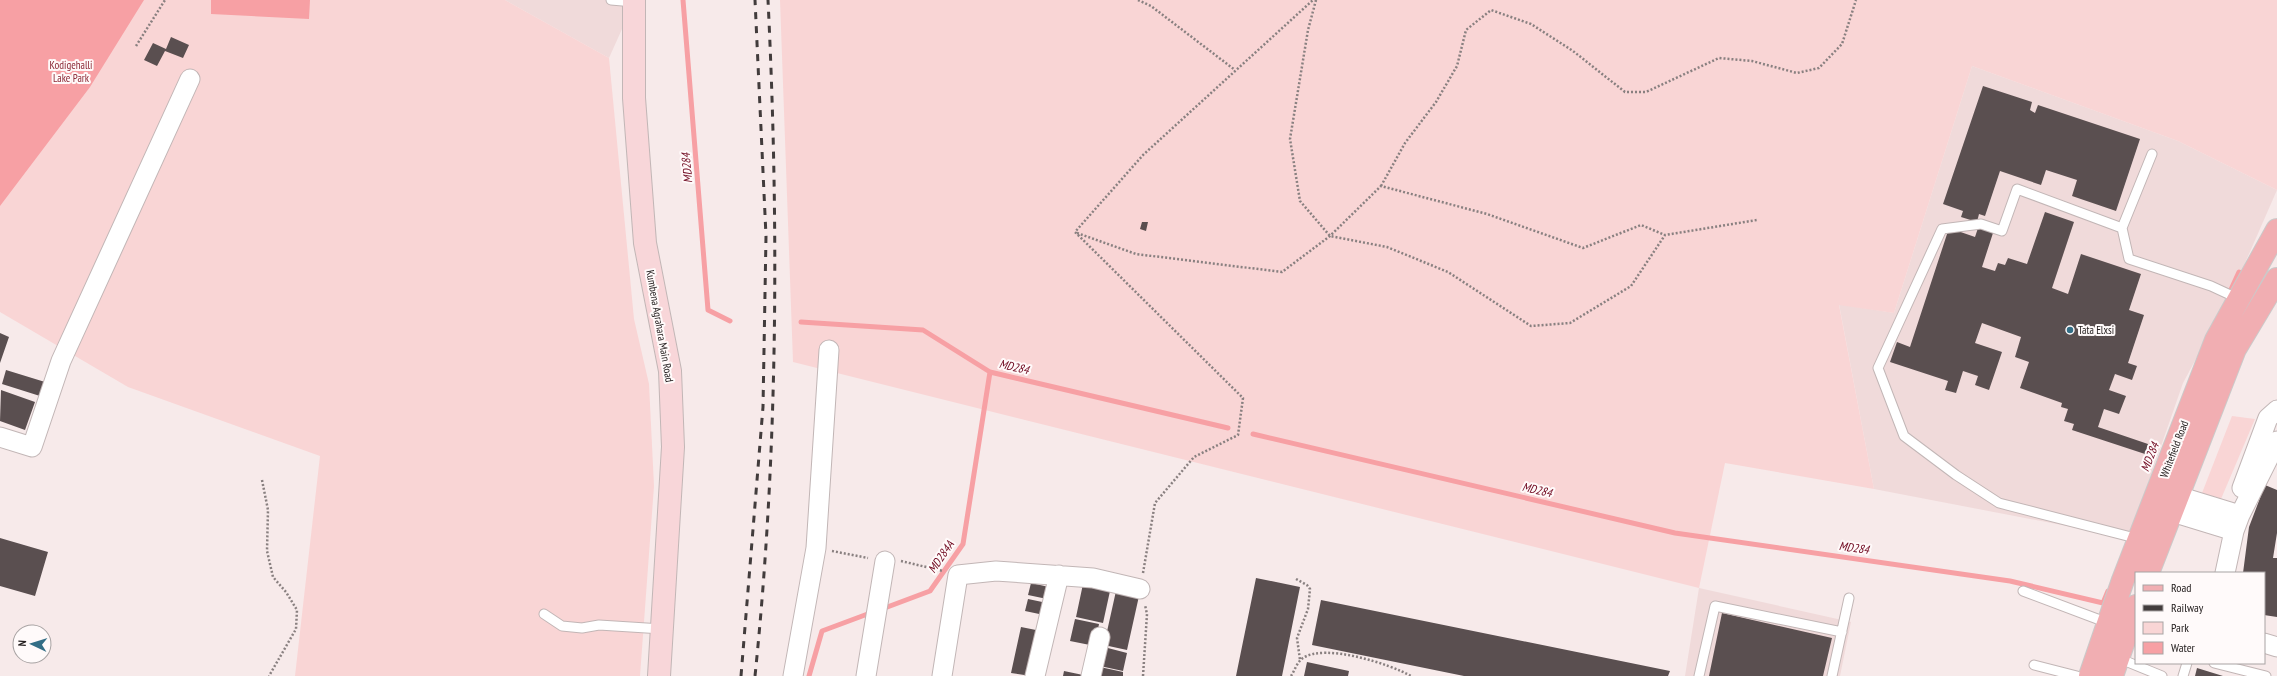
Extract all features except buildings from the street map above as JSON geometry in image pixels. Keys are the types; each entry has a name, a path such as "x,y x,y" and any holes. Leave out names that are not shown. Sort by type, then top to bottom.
{"main road":[{"name":"Whitefield Road","path":"2090,676 2108,623 2133,537 2233,296 2277,230"},
{"name":"Whitefield Road","path":"2148,572 2235,349 2277,279"},
{"path":"2115,667 2135,609"}],"street":[{"name":"Kumbena Agrahara Main Road","path":"634,1 634,98 645,243 670,371 673,447 659,676"},
{"path":"0,437 32,447 62,361 190,79"},
{"path":"793,676 816,548 829,350"},
{"path":"2224,572 2239,517 2242,488 2268,418 2277,410"},
{"path":"2239,517 2277,441"},
{"path":"2175,504 2239,517"},
{"path":"866,676 885,561"},
{"path":"942,676 958,575 996,571 1058,575 1093,578 1140,589"},
{"path":"1035,676 1058,575"},
{"path":"1091,676 1100,638"},
{"path":"2265,643 2277,647"}],"lane":[{"path":"611,0 634,1"},
{"path":"2152,154 2122,228 2130,259 2212,286 2233,296"},
{"path":"2122,228 2017,189 2002,231 1981,224 1942,229 1878,368 1904,436 1956,475 1999,503 2133,537"},
{"path":"2023,591 2108,623"},
{"path":"1832,676 1849,598"},
{"path":"1699,676 1715,606 1842,632"},
{"path":"544,614 562,626 582,628 599,625 663,629"},
{"path":"2183,676 2187,664"},
{"path":"2218,664 2266,676"},
{"path":"2034,665 2077,676"},
{"path":"2115,667 2162,676"}],"path":[{"path":"136,46 165,0"},
{"path":"1138,0 1151,6 1235,70"},
{"path":"1075,232 1143,155 1235,70 1315,0"},
{"path":"1315,0 1308,30 1290,139 1300,201 1330,236 1387,247 1448,272 1531,326 1570,323 1631,286 1665,235"},
{"path":"1075,232 1136,254 1282,272 1330,236 1381,186 1405,144 1436,102 1457,66 1466,30 1491,10 1531,24 1573,51 1625,92 1646,92 1719,58 1752,61 1797,72 1820,68 1842,44 1856,0"},
{"path":"1381,186 1487,214 1583,248 1641,225 1665,235 1757,220"},
{"path":"1075,232 1243,398 1238,435 1194,457 1155,503 1140,589 1147,614 1143,676"},
{"path":"262,480 268,510 267,551 273,577 286,592 297,610 296,629 269,676"},
{"path":"1296,579 1307,585 1310,589 1308,609 1297,638 1300,661"},
{"path":"1291,676 1304,657 1316,654 1332,653 1368,660 1402,671 1411,676"}],"shaded area":[{"path":"505,0 618,0 623,5 622,29 609,58"},
{"name":"Tata Elxsi","path":"1972,66 2178,141 2277,190 2235,286 2183,383 2129,538 1874,489 1839,304 1894,313"},
{"path":"1699,588 1851,622 1840,676 1685,676"}],"green space":[{"name":"Kodigehalli Lake Park","path":"0,0 505,0 609,58 634,319 649,384 654,486 640,676 295,676 320,456 128,387 0,312"},
{"path":"780,0 2277,0 2277,190 2178,141 1972,66 1894,313 1839,305 1874,489 1725,463 1699,588 793,362"},
{"path":"2232,416 2255,419 2221,499 2202,493"}],"water":[{"path":"0,0 144,0 90,87 0,206"},
{"path":"211,0 310,0 309,19 211,14"}],"waterway":[{"name":"MD284","path":"683,0 708,310 730,321"},
{"name":"MD284","path":"2228,296 2239,272"},
{"name":"MD284","path":"801,322 923,330 990,372 1228,428"},
{"name":"MD284A","path":"882,609 930,591 963,544 990,372"},
{"name":"MD284","path":"1253,434 1675,533 2010,581 2103,603 2108,591"},
{"name":"MD284A","path":"809,676 822,631 873,612"}],"railway":[{"path":"741,676 763,407 766,236 755,0"},
{"path":"755,676 763,592 768,508 774,338 774,169 768,0"}],"place":[{"name":"Tata Elxsi","path":"2070,330"}]}
